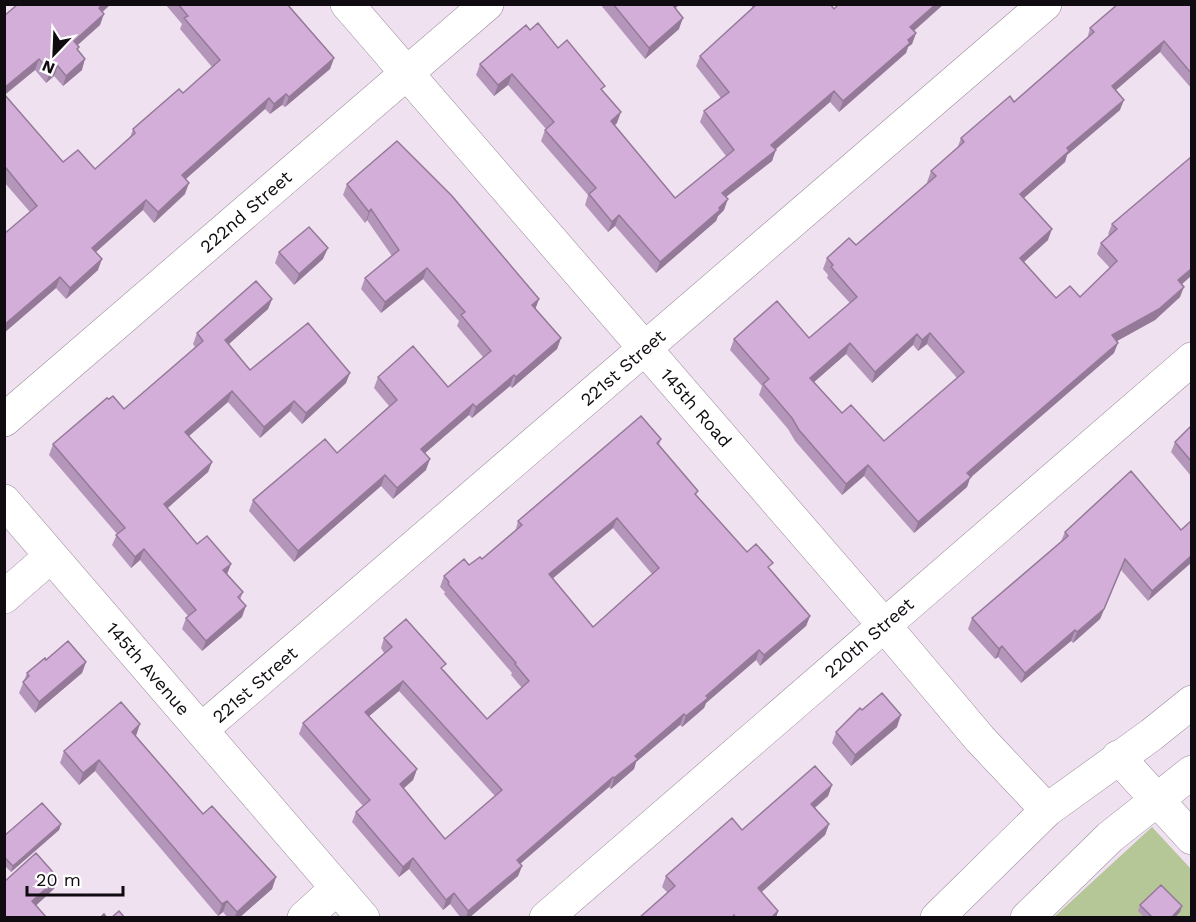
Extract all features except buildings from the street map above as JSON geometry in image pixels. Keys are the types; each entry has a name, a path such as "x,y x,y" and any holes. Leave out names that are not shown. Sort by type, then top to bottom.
{"street":[{"name":"145th Road","path":"347,4 884,625 980,740 1047,810"},
{"name":"222nd Street","path":"4,420 487,4"},
{"name":"221st Street","path":"201,730 1045,4"},
{"name":"220th Street","path":"546,918 1191,359"},
{"name":"145th Avenue","path":"4,501 363,918"},
{"path":"4,597 51,556"},
{"path":"936,918 1047,810 1151,735 1191,702"},
{"path":"1118,757 1191,838"},
{"path":"1027,918 1110,837 1158,801 1191,772"},
{"path":"304,918 337,888"}],"green space":[{"path":"1152,827 1191,869 1191,917 1053,918"}]}
